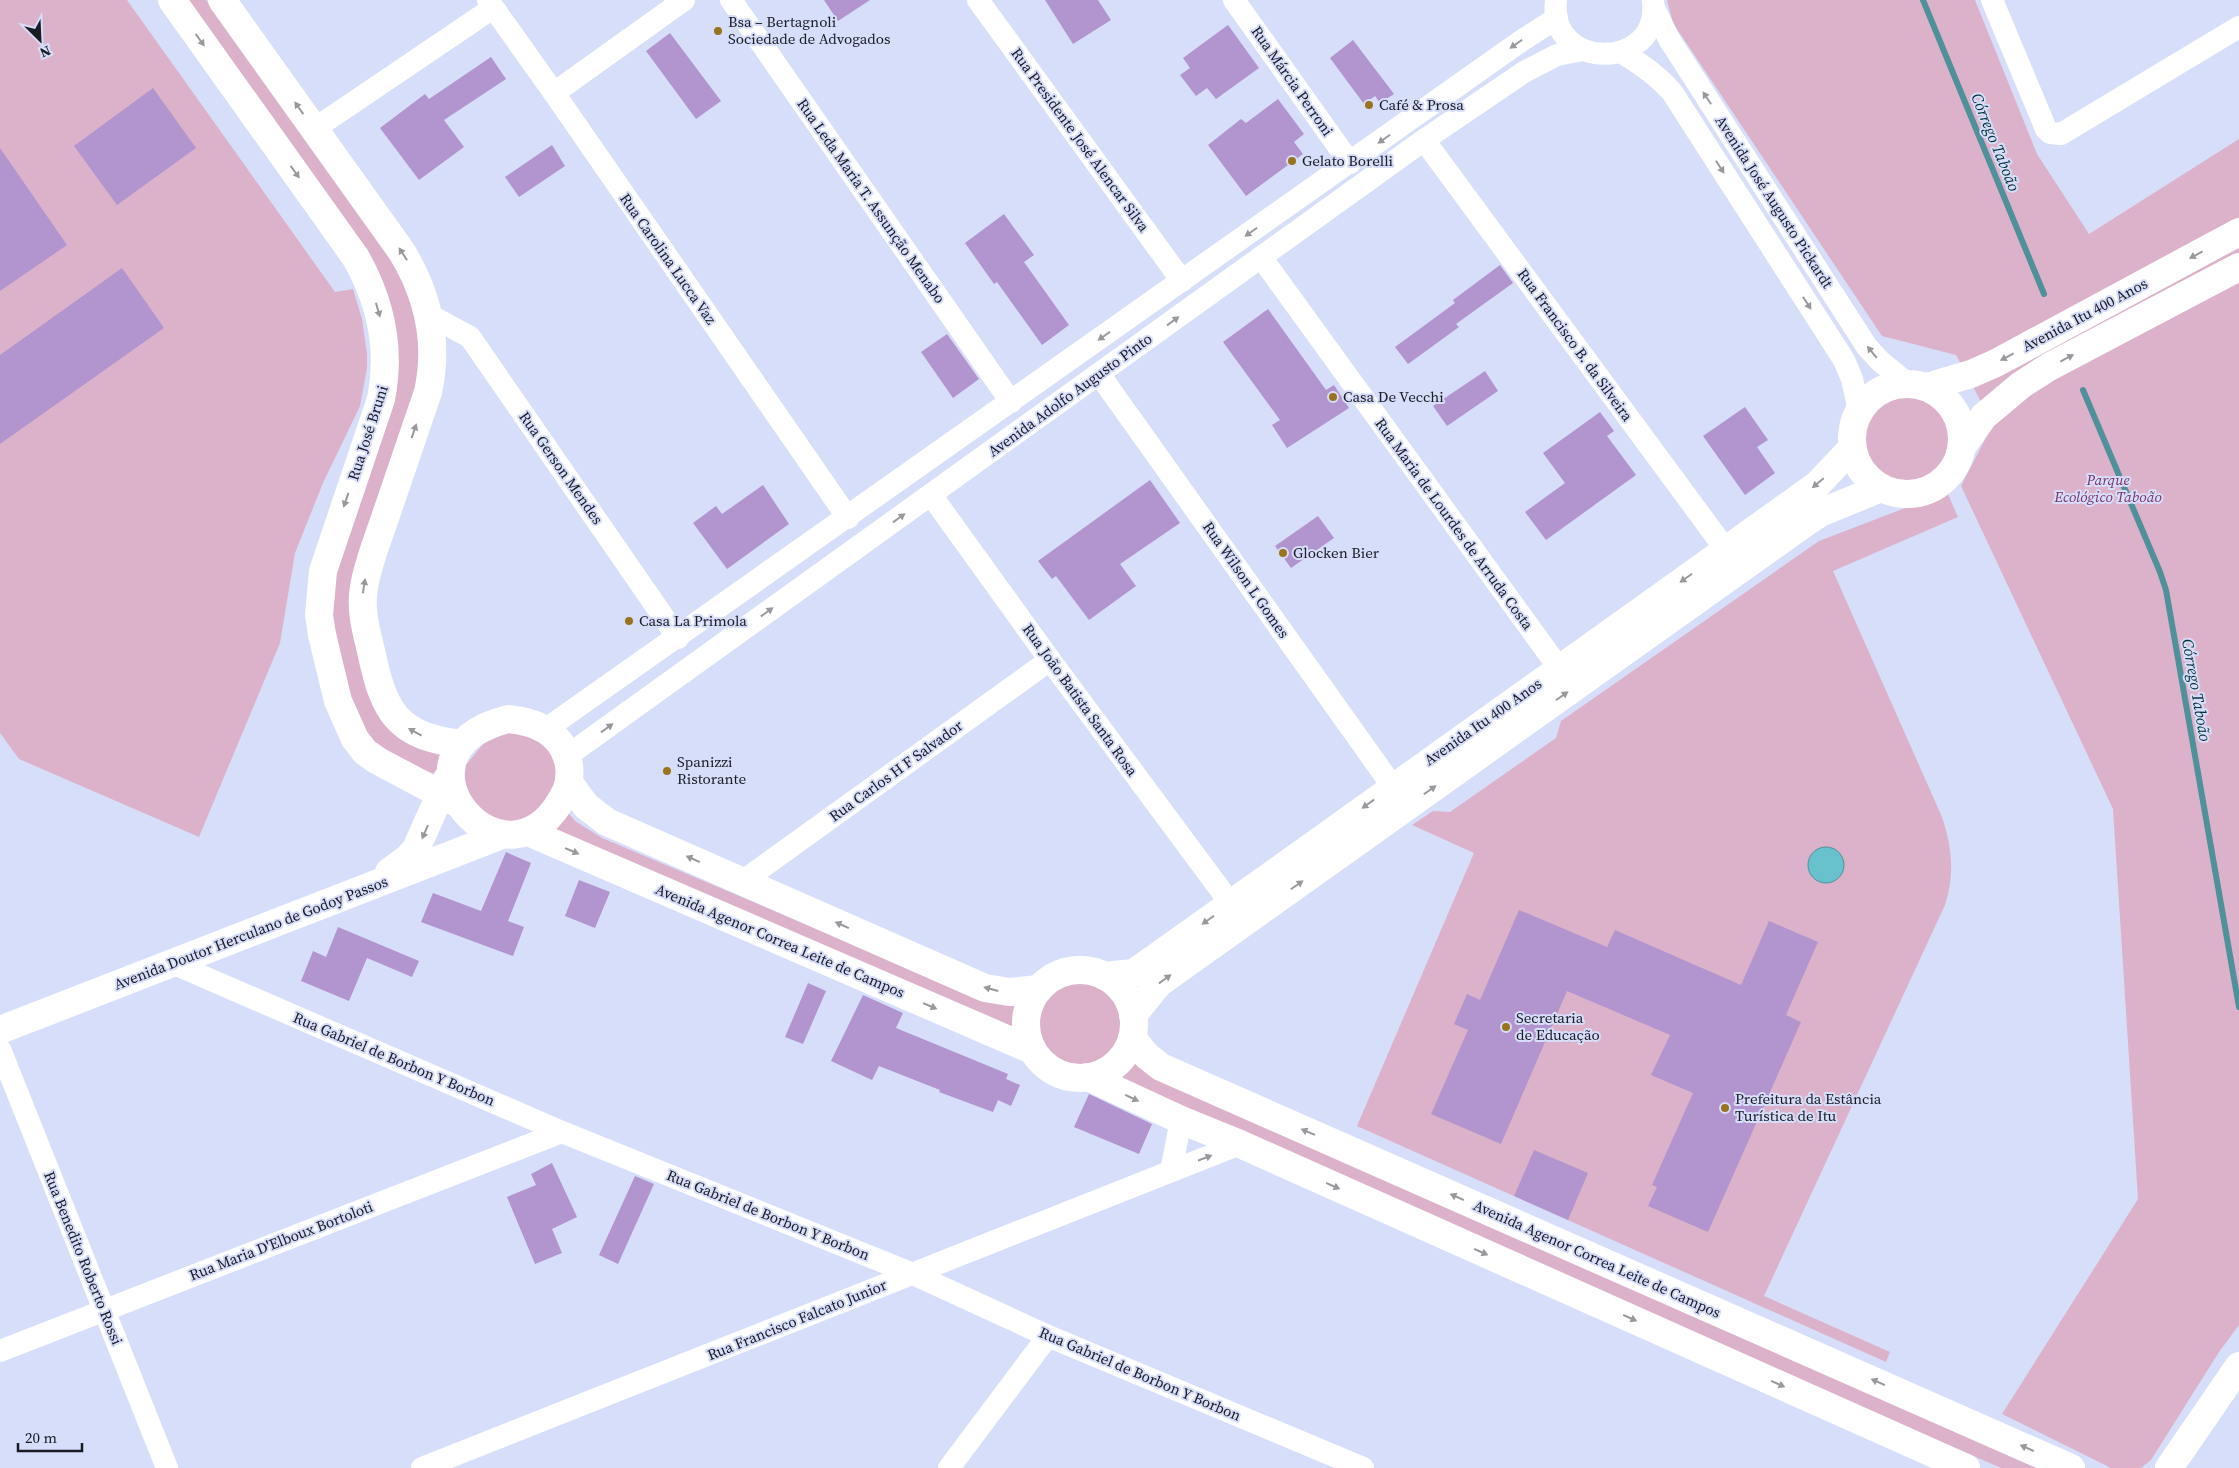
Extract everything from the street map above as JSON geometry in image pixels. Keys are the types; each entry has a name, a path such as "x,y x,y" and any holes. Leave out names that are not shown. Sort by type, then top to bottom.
{"street":[{"name":"Rua José Bruni","path":"172,0 367,276 382,321 386,376 381,400 328,551 320,591 319,615 338,701 355,739 366,752 378,761 449,790"},
{"path":"222,0 402,252 413,271 429,315 433,346 432,370 428,392 367,570 362,603 364,622 378,685 394,715 406,727 424,737 462,744"},
{"path":"554,93 684,0"},
{"name":"Rua Leda Maria T. Assunção Menabo","path":"732,0 1011,402"},
{"name":"Rua Presidente José Alencar Silva","path":"978,0 1182,281"},
{"name":"Rua Márcia Perroni","path":"1234,0 1350,163"},
{"path":"1992,0 2046,129 2056,134 2061,134 2239,27"},
{"path":"314,129 490,4"},
{"name":"Rua Carolina Lucca Vaz","path":"490,4 554,93 848,518"},
{"path":"1557,9 1566,36 1582,50 1601,55 1621,52 1640,40 1647,31 1653,4"},
{"name":"Avenida José Augusto Pickardt","path":"1653,4 1669,39 1867,346 1880,362 1917,385"},
{"name":"Avenida Adolfo Augusto Pinto","path":"546,729 678,638 1350,163 1514,46 1557,9"},
{"name":"Avenida Adolfo Augusto Pinto","path":"567,756 1424,140 1524,72 1557,55 1582,50"},
{"name":"Avenida José Augusto Pickardt","path":"1621,52 1646,67 1660,78 1672,92 1844,360 1852,379 1859,411"},
{"name":"Rua Francisco B. da Silveira","path":"1424,140 1726,550"},
{"name":"Avenida Itu 400 Anos","path":"1917,385 1971,374 1996,363 2239,232"},
{"name":"Rua Maria de Lourdes de Arruda Costa","path":"1261,257 1559,668"},
{"name":"Avenida Itu 400 Anos","path":"1962,447 1984,416 2021,384 2048,367 2239,267"},
{"name":"Rua Gerson Mendes","path":"429,315 470,337 678,638"},
{"name":"Rua Wilson L Gomes","path":"1099,374 1393,787"},
{"path":"1917,385 1947,401 1955,411 1962,434 1962,447 1954,469 1937,486 1914,494 1890,492 1865,476 1859,468 1852,448 1852,429 1859,411 1872,396 1889,387 1917,385"},
{"name":"Avenida Itu 400 Anos","path":"1104,976 1134,973 1817,485 1852,448"},
{"name":"Avenida Itu 400 Anos","path":"1133,1027 1159,983 1805,523 1820,513 1881,488"},
{"name":"Rua João Batista Santa Rosa","path":"931,495 1230,904"},
{"name":"Rua Carlos H F Salvador","path":"743,881 1050,660"},
{"path":"360,890 398,866 416,849 449,790 462,744 471,735 488,724 508,719 528,721 546,729 559,741 567,756 570,784 586,806 607,822 985,988 1009,992 1039,989"},
{"path":"449,790 466,815 480,825 515,833 553,812 570,784"},
{"name":"Avenida Agenor Correa Leite de Campos","path":"515,833 1032,1050"},
{"name":"Avenida Doutor Herculano de Godoy Passos","path":"0,1030 360,890 515,833"},
{"name":"Rua Gabriel de Borbon Y Borbon","path":"172,963 562,1132 913,1274 1048,1336 1363,1468"},
{"path":"1088,1078 1100,1074 1116,1064 1128,1050 1133,1027 1123,992 1115,983 1104,976 1091,972 1076,971 1063,973 1039,989 1031,1003 1026,1018 1027,1034 1032,1050 1046,1066 1055,1072 1066,1076 1088,1078 1240,1144 1966,1468"},
{"name":"Avenida Agenor Correa Leite de Campos","path":"1133,1027 1147,1056 1161,1067 2071,1468"},
{"name":"Rua Benedito Roberto Rossi","path":"0,1049 167,1468"},
{"path":"1170,1171 1181,1120"},
{"name":"Rua Maria D'Elboux Bortoloti","path":"0,1351 562,1132"},
{"name":"Rua Francisco Falcato Junior","path":"422,1468 1240,1144"},
{"path":"949,1468 1048,1336"},
{"path":"2170,1468 2239,1366"}],"green space":[{"path":"0,0 127,0 335,292 353,289 362,319 367,368 360,406 323,483 295,553 280,643 199,837 19,759 0,733"},
{"path":"188,0 206,0 391,259 409,298 417,326 420,369 352,624 366,689 374,708 384,723 398,737 419,749 445,755 440,776 404,762 375,742 366,732 350,697 332,614 335,573 394,403 397,383 397,344 390,306 384,287 367,251"},
{"name":"Parque Ecológico Taboão","path":"1667,0 1975,0 2037,154 2089,234 2239,139 2239,1325 2219,1352 2151,1460 2141,1468 2111,1468 2002,1414 2138,1199 2113,809 1961,486 1993,424 1956,355 1882,336 1673,23"},
{"path":"1907,393 1924,397 1939,407 1949,422 1953,439 1949,456 1939,471 1924,481 1907,485 1890,481 1875,471 1865,456 1861,439 1865,422 1875,407 1890,397"},
{"path":"1947,492 1958,517 1833,571 1942,817 1950,850 1950,882 1945,905 1764,1296 1890,1352 1886,1362 1357,1126 1474,853 1412,825 1433,811 1450,812 1556,738 1561,721 1819,541"},
{"path":"508,732 533,733 552,747 557,767 555,786 547,800 528,816 509,821 485,819 463,790 466,765 483,744"},
{"path":"566,810 575,821 602,838 985,1000 1017,1007 1016,1032 552,832"},
{"path":"1079,980 1095,983 1103,987 1115,999 1119,1007 1122,1023 1119,1039 1115,1047 1103,1059 1095,1063 1079,1066 1063,1063 1055,1059 1043,1047 1039,1039 1036,1023 1039,1007 1043,999 1055,987 1063,983"},
{"path":"1134,1061 2046,1468 2001,1468 1114,1078"}],"shaded area":[{"path":"1826,847 1833,848 1839,852 1843,858 1843,872 1839,878 1833,882 1826,883 1819,882 1813,878 1809,872 1808,865 1809,858 1813,852 1819,848"}],"building":[{"path":"824,0 870,0 838,21"},
{"path":"1045,0 1098,0 1111,20 1073,44"},
{"path":"1228,25 1259,68 1216,99 1207,88 1196,96 1180,75 1190,68 1183,58"},
{"path":"670,33 721,101 696,119 646,51"},
{"path":"1353,40 1394,94 1380,103 1375,96 1364,104 1330,58"},
{"path":"491,57 506,79 444,120 464,147 419,180 380,128 425,94 429,99"},
{"path":"153,88 196,148 117,205 74,146"},
{"path":"1278,99 1304,134 1294,142 1303,154 1246,196 1208,145 1241,119 1246,123"},
{"path":"552,145 565,166 519,197 505,177"},
{"path":"0,148 67,245 0,291"},
{"path":"1004,214 1034,255 1024,262 1069,325 1042,345 997,282 994,284 965,243"},
{"path":"1500,265 1513,283 1456,324 1459,327 1408,364 1395,347 1455,303 1453,300"},
{"path":"122,268 164,328 0,444 0,355"},
{"path":"1268,309 1326,390 1334,385 1349,408 1287,448 1272,425 1280,420 1223,342"},
{"path":"947,334 979,379 953,398 921,352"},
{"path":"1485,371 1498,391 1447,426 1433,406"},
{"path":"1745,407 1768,440 1757,447 1775,473 1745,495 1703,436"},
{"path":"1600,412 1614,431 1607,436 1636,475 1546,540 1525,512 1565,483 1543,453"},
{"path":"1150,480 1180,523 1120,564 1136,586 1089,620 1056,576 1052,579 1038,561"},
{"path":"763,485 789,524 727,569 693,523 716,506 722,514"},
{"path":"1318,516 1334,538 1291,568 1275,546"},
{"path":"506,852 531,863 508,921 524,927 513,956 421,922 433,893 481,911"},
{"path":"579,880 610,892 595,928 565,916"},
{"path":"1519,910 1607,947 1615,930 1741,985 1769,921 1818,942 1786,1015 1801,1022 1708,1232 1648,1206 1657,1187 1652,1185 1693,1093 1651,1075 1670,1035 1567,991 1501,1144 1431,1114 1468,1030 1454,1024 1467,994 1480,1000"},
{"path":"338,927 419,961 412,977 367,958 349,1001 301,981 313,951 326,957"},
{"path":"808,983 826,991 803,1044 785,1037"},
{"path":"863,995 903,1013 896,1028 1008,1074 1006,1079 1020,1085 1011,1106 998,1100 993,1112 939,1092 940,1090 879,1066 872,1080 831,1061"},
{"path":"1089,1094 1152,1124 1139,1154 1074,1127"},
{"path":"1534,1150 1588,1173 1568,1220 1514,1196"},
{"path":"552,1163 577,1217 552,1229 562,1253 535,1264 507,1197 536,1185 531,1174"},
{"path":"635,1176 654,1184 618,1264 599,1255"}],"waterway":[{"name":"Córrego Taboão","path":"1923,0 2044,294"},
{"name":"Córrego Taboão","path":"2083,390 2166,590 2239,1007"}],"place":[{"name":"Bsa – Bertagnoli Sociedade de Advogados","path":"718,31"},
{"name":"Café & Prosa","path":"1369,105"},
{"name":"Gelato Borelli","path":"1292,161"},
{"name":"Casa De Vecchi","path":"1333,397"},
{"name":"Glocken Bier","path":"1283,553"},
{"name":"Casa La Primola","path":"629,621"},
{"name":"Spanizzi Ristorante","path":"667,771"},
{"name":"Secretaria de Educação","path":"1506,1027"},
{"name":"Prefeitura da Estância Turística de Itu","path":"1725,1108"}]}
